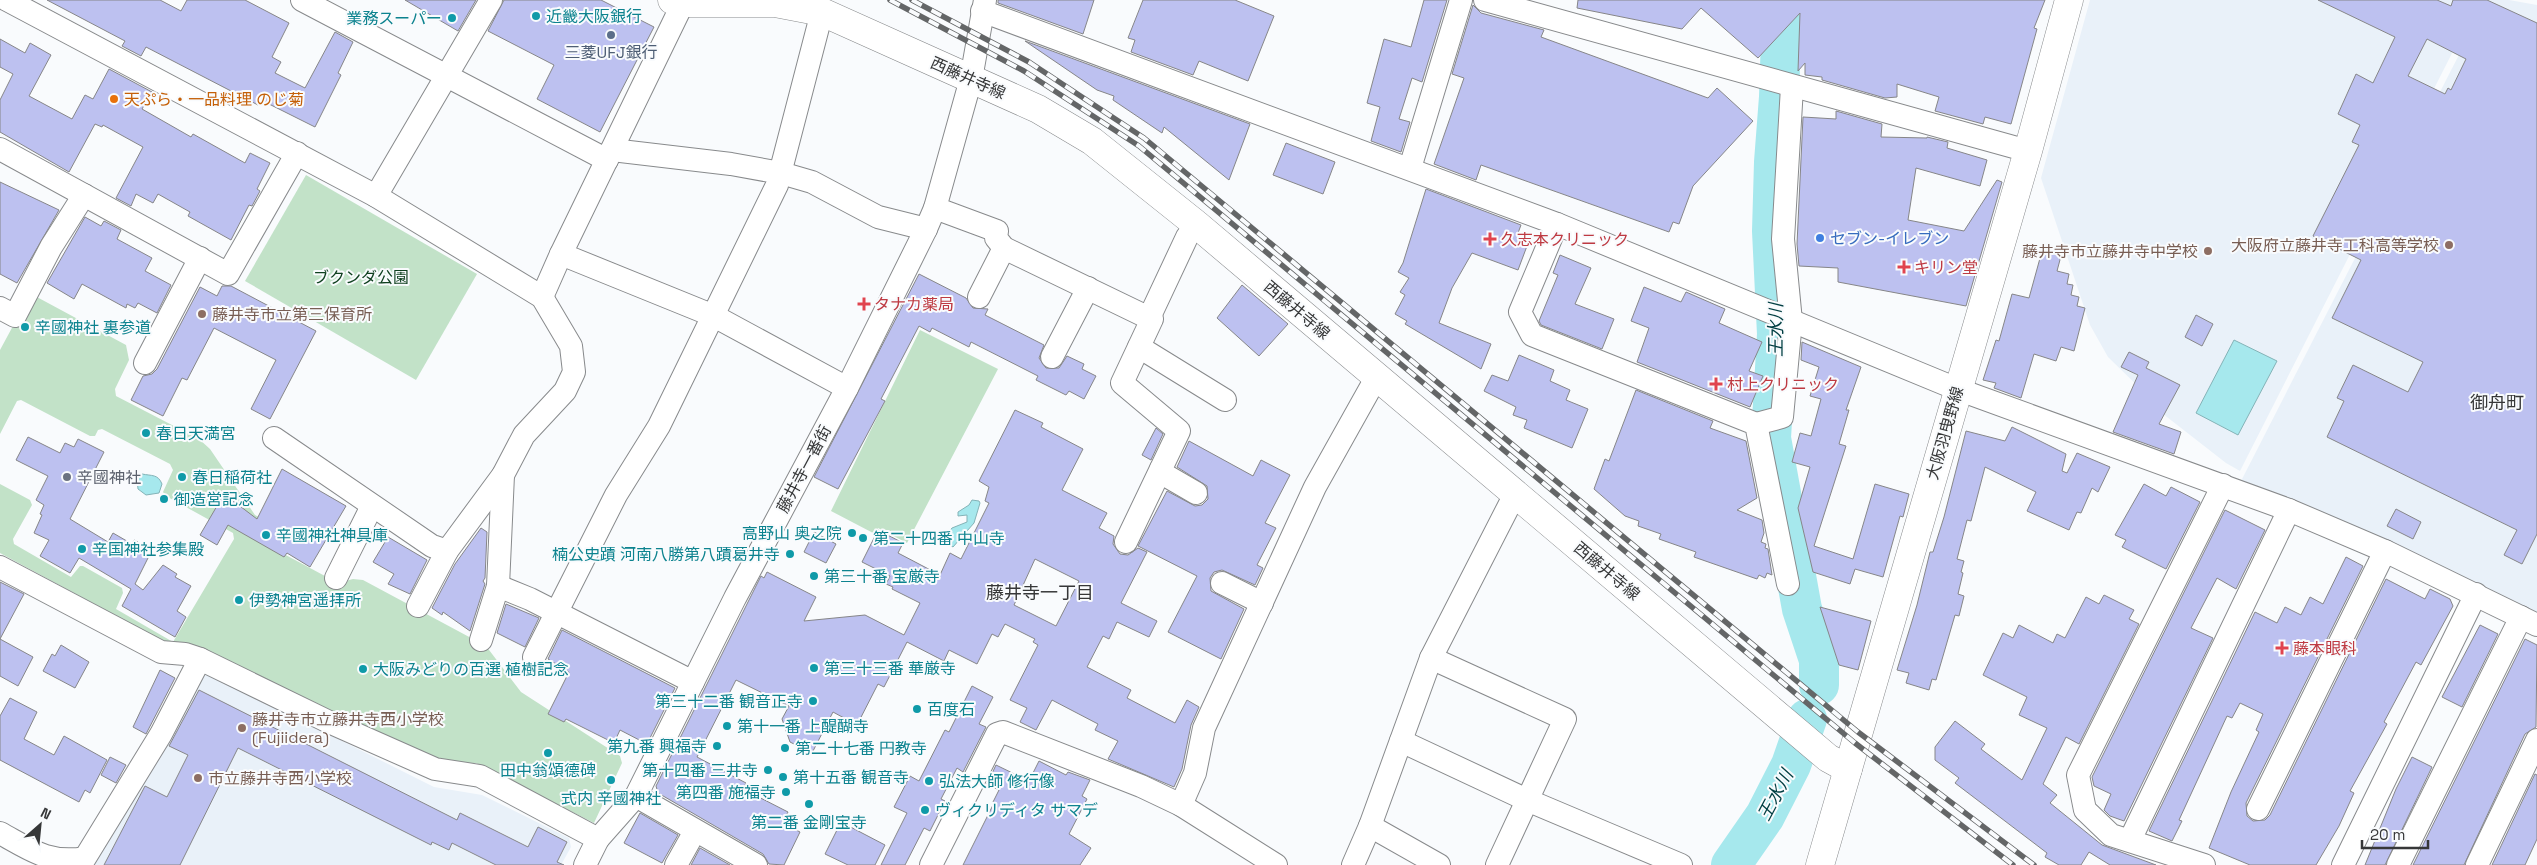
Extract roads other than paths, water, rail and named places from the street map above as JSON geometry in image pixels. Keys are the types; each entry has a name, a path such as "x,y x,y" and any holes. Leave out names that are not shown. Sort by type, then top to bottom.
{"main road":[{"name":"大阪羽曳野線","path":"1820,865 2028,151 2069,0"},
{"name":"西藤井寺線","path":"678,2 775,3 822,12 1038,109 1092,140 1196,224 1828,758 1848,769"}],"street":[{"path":"7,0 376,196 542,297 571,346 574,372 565,391 524,435 503,475 447,551 418,606"},
{"path":"302,0 446,76 610,155 731,164 780,173 812,182 878,217 926,229"},
{"path":"376,196 491,0"},
{"path":"1410,168 1461,0"},
{"path":"1485,0 1792,87 2028,151"},
{"path":"542,297 610,155 678,2"},
{"path":"984,5 1557,224 1957,390 2289,510 2385,551 2529,621 2398,865"},
{"name":"藤井寺一番街","path":"585,865 598,839 636,796 693,682 847,388 926,229 935,208 971,78 984,5"},
{"path":"534,657 616,495 659,426 778,185 822,12"},
{"path":"1557,224 1520,312 1532,335 1756,424 1782,417 1791,321 1783,239 1792,87"},
{"path":"0,149 228,274 297,153"},
{"path":"0,308 15,316 51,247 84,195"},
{"path":"935,208 998,232 996,238 1004,248 1152,319 1122,383 1179,431 1126,542"},
{"path":"1149,318 1187,237 1196,224"},
{"path":"978,297 1004,248"},
{"path":"561,254 714,316 847,388"},
{"path":"145,363 200,258"},
{"path":"1052,357 1088,288"},
{"path":"1139,348 1225,400"},
{"path":"1181,805 1195,773 1196,758 1204,728 1315,487 1376,378"},
{"path":"1756,424 1788,584"},
{"path":"274,438 432,546 447,551"},
{"path":"1161,469 1164,474 1196,493"},
{"path":"481,640 498,586 503,475"},
{"path":"2204,865 2111,835 2085,810 2078,775 2223,485"},
{"path":"1353,865 1370,826 1431,658 1515,494"},
{"path":"336,578 372,506"},
{"path":"2130,840 2289,510"},
{"path":"2258,809 2385,551"},
{"path":"0,567 161,652 184,654 200,659 329,722 435,770 480,776 598,839"},
{"path":"1222,583 1262,603"},
{"path":"498,586 556,612 693,682"},
{"path":"2343,865 2476,594"},
{"path":"1431,658 1565,719 1497,865"},
{"path":"0,833 40,862 85,858 161,734 200,659"},
{"path":"931,865 997,734 1003,732 1141,786 1181,805 1276,865"},
{"path":"2477,865 2537,740"},
{"path":"1401,741 1527,800 1681,865"},
{"path":"636,796 756,865"},
{"path":"1370,826 1439,865"},
{"path":"676,865 695,831"}],"water":[{"path":"2234,340 2277,361 2238,435 2196,413"},
{"path":"142,474 159,478 162,484 159,493 146,495 138,489 137,479"},
{"path":"972,500 979,501 980,503 974,523 953,547 950,545 947,534 952,528 967,522 967,515 958,516 958,512 969,505"}],"waterway":[{"name":"王水川","path":"1784,0 1782,8 1779,97 1774,162 1772,231 1777,334 1771,438 1802,609 1819,660 1819,685"},
{"name":"王水川","path":"1731,865 1765,816 1791,765 1807,719"}],"railway":[{"path":"890,0 1024,71 1139,146 1855,743 2013,865"},
{"path":"912,0 1029,62 1144,138 1858,732 2034,865"}],"place":[{"name":"近畿大阪銀行","path":"536,16"},
{"name":"業務スーパー","path":"452,18"},
{"name":"三菱UFJ銀行","path":"611,35"},
{"name":"天ぷら・一品料理 のじ菊","path":"114,99"},
{"name":"セブン-イレブン","path":"1820,238"},
{"name":"久志本クリニック","path":"1490,239"},
{"name":"大阪府立藤井寺工科高等学校","path":"2449,245"},
{"name":"藤井寺市立藤井寺中学校","path":"2208,251"},
{"name":"キリン堂","path":"1904,267"},
{"name":"タナカ薬局","path":"864,304"},
{"name":"藤井寺市立第三保育所","path":"202,314"},
{"name":"辛國神社 裏参道","path":"25,327"},
{"name":"村上クリニック","path":"1716,384"},
{"name":"春日天満宮","path":"146,433"},
{"name":"辛國神社","path":"67,477"},
{"name":"春日稲荷社","path":"182,477"},
{"name":"御造営記念","path":"164,499"},
{"name":"高野山 奥之院","path":"852,533"},
{"name":"辛國神社神具庫","path":"266,535"},
{"name":"第二十四番 中山寺","path":"863,538"},
{"name":"辛国神社参集殿","path":"82,549"},
{"name":"楠公史蹟 河南八勝第八蹟葛井寺","path":"790,554"},
{"name":"第三十番 宝厳寺","path":"814,576"},
{"name":"伊勢神宮遥拝所","path":"239,600"},
{"name":"藤本眼科","path":"2282,648"},
{"name":"第三十三番 華厳寺","path":"814,668"},
{"name":"大阪みどりの百選 植樹記念","path":"363,669"},
{"name":"第三十二番 観音正寺","path":"813,701"},
{"name":"百度石","path":"917,709"},
{"name":"第十一番 上醍醐寺","path":"727,726"},
{"name":"藤井寺市立藤井寺西小学校 (Fujiidera)","path":"242,728"},
{"name":"第九番 興福寺","path":"717,746"},
{"name":"第二十七番 円教寺","path":"785,748"},
{"name":"田中翁頌德碑","path":"548,753"},
{"name":"第十四番 三井寺","path":"768,770"},
{"name":"第十五番 観音寺","path":"783,777"},
{"name":"市立藤井寺西小学校","path":"198,778"},
{"name":"式内 辛國神社","path":"611,780"},
{"name":"弘法大師 修行像","path":"929,781"},
{"name":"第四番 施福寺","path":"786,792"},
{"name":"第二番 金剛宝寺","path":"809,804"},
{"name":"ヴィクリディタ サマデ","path":"925,810"}],"district":[{"name":"御舟町","path":"2497,402"},
{"name":"藤井寺一丁目","path":"1040,592"}],"park label":[{"name":"ブクンダ公園","path":"361,277"}]}
